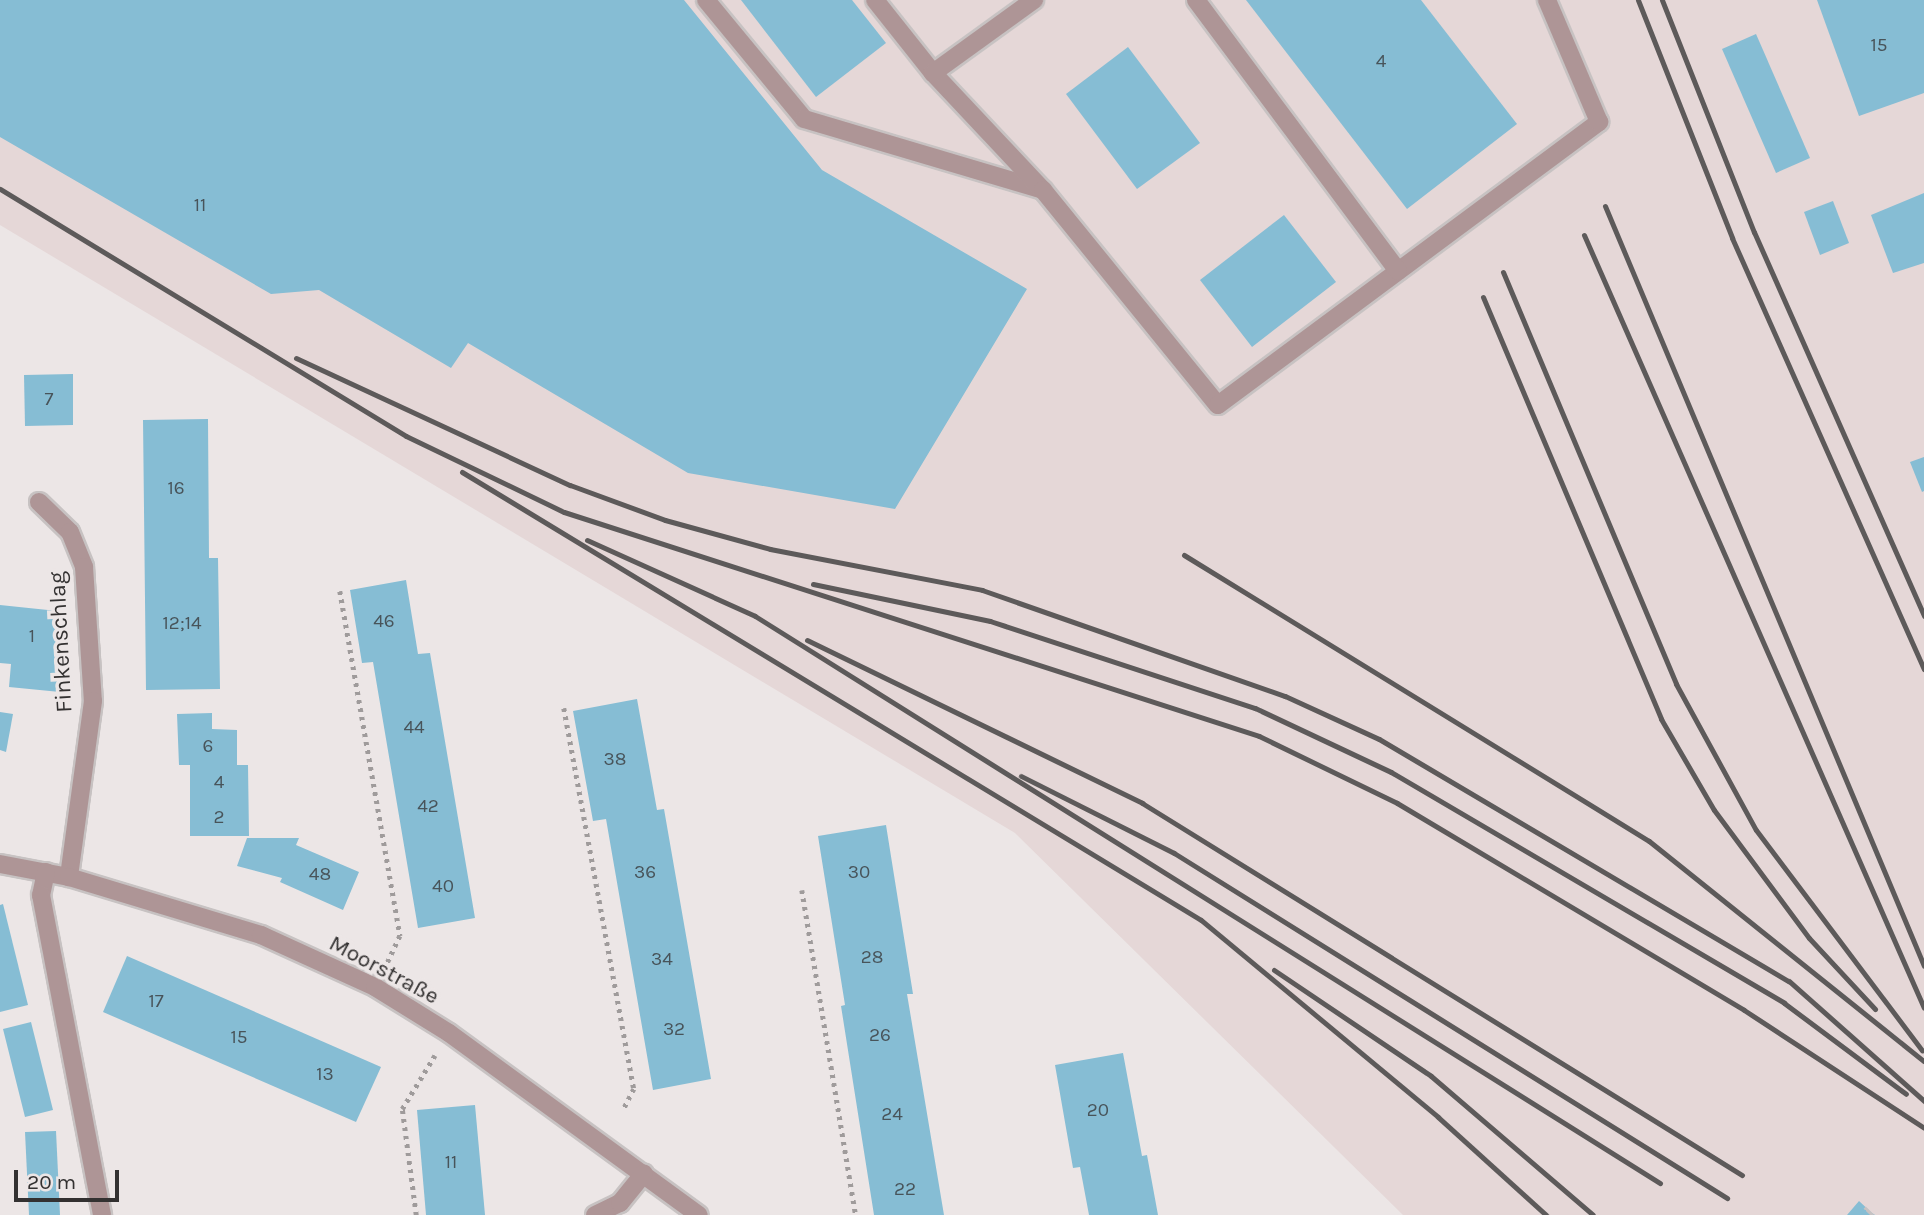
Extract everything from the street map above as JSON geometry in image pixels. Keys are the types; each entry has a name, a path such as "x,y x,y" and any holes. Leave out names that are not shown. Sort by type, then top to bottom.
{"street":[{"path":"706,0 804,119 1043,190"},
{"path":"876,0 933,73 1043,190 1218,405 1599,122 1547,0"},
{"path":"933,73 1034,0"},
{"path":"1196,0 1398,271"},
{"name":"Finkenschlag","path":"39,502 70,532 84,567 93,701 69,877"},
{"name":"Moorstraße","path":"0,864 69,877 261,935 375,987 449,1034 699,1215"},
{"path":"46,872 41,895 102,1215"},
{"path":"595,1215 620,1203 644,1173"}],"path":[{"path":"341,591 400,936 375,987"},
{"path":"564,708 634,1089 624,1109"},
{"path":"802,890 856,1215"},
{"path":"416,1215 402,1109 449,1034"}],"shaded area":[{"path":"0,0 1924,0 1924,1215 1403,1215 1015,833 0,225"}],"building":[{"path":"0,0 684,0 822,170 1027,289 895,509 688,473 468,343 451,368 319,290 271,294 0,137"},
{"path":"741,0 852,0 886,43 816,97"},
{"path":"1246,0 1421,0 1517,124 1407,209"},
{"path":"1817,0 1924,0 1924,93 1859,116"},
{"path":"1756,34 1810,158 1776,173 1722,49"},
{"path":"1128,47 1200,143 1137,189 1066,94"},
{"path":"1924,193 1924,263 1893,273 1871,215"},
{"path":"1833,201 1849,243 1820,255 1804,212"},
{"path":"1284,215 1336,282 1252,347 1200,280"},
{"path":"73,374 73,425 25,426 24,375"},
{"path":"208,419 209,558 218,558 220,689 146,690 143,420"},
{"path":"1924,457 1924,491 1922,492 1910,462"},
{"path":"406,580 418,654 430,653 475,918 418,928 373,662 362,663 350,590"},
{"path":"0,605 67,612 60,692 9,687 11,664 0,663"},
{"path":"637,699 657,810 664,809 711,1079 653,1090 606,819 593,821 573,711"},
{"path":"0,712 13,714 6,752 0,750"},
{"path":"212,713 212,729 237,730 237,765 248,765 249,836 190,836 190,765 179,765 177,714"},
{"path":"886,825 913,994 907,994 944,1215 874,1215 841,1006 845,1005 818,836"},
{"path":"247,838 299,838 296,845 359,872 343,910 280,882 282,878 237,866"},
{"path":"3,904 28,1005 0,1012 0,905"},
{"path":"127,956 381,1067 356,1122 103,1012"},
{"path":"31,1022 53,1110 25,1117 3,1029"},
{"path":"1123,1053 1142,1156 1147,1155 1158,1215 1089,1215 1080,1167 1073,1168 1055,1065"},
{"path":"475,1105 485,1215 426,1215 417,1110"},
{"path":"56,1131 60,1215 29,1215 25,1132"},
{"path":"1859,1201 1872,1213 1875,1215 1847,1215"}],"railway":[{"path":"1638,0 1732,238 1924,669"},
{"path":"1662,0 1754,232 1924,616"},
{"path":"0,189 406,436 564,512 1259,736 1397,803 1744,1010 1924,1128"},
{"path":"1605,206 1924,966"},
{"path":"1584,235 1924,1008"},
{"path":"1503,272 1676,684 1756,830 1922,1050"},
{"path":"1483,297 1661,719 1714,810 1809,938 1875,1009"},
{"path":"296,358 570,485 665,520 770,549 982,590 1285,696 1379,739 1789,981 1924,1101"},
{"path":"462,472 1201,920 1438,1117 1546,1215"},
{"path":"587,540 755,616 1660,1183"},
{"path":"1184,555 1649,841 1924,1061"},
{"path":"813,584 990,621 1255,708 1391,772 1784,1003 1906,1094"},
{"path":"807,640 1142,803 1742,1175"},
{"path":"1021,776 1174,853 1727,1198"},
{"path":"1274,970 1431,1076 1593,1215"}]}
